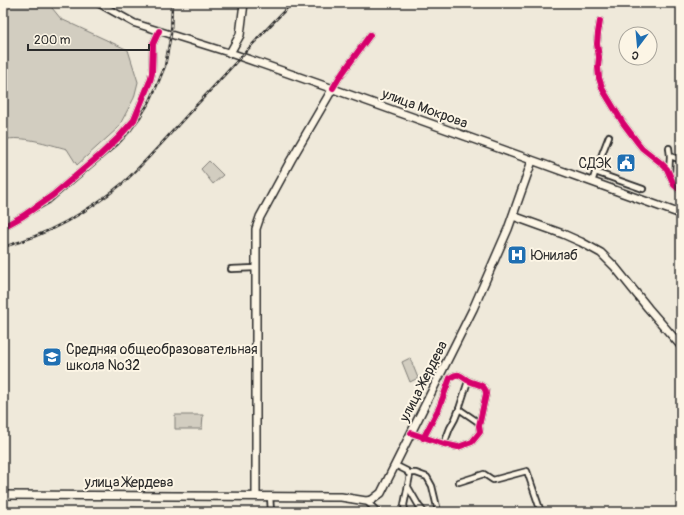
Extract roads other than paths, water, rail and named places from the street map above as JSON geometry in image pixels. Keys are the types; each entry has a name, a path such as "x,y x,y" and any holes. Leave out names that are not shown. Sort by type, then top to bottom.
{"main road":[{"path":"230,53 240,35 244,3"},
{"name":"улица Мокрова","path":"230,53 405,114 681,214"},
{"path":"256,496 256,229 260,217 332,88"},
{"name":"улица Жердева","path":"3,495 270,496 336,497 366,501 372,500 381,493 473,310 513,216 532,161"},
{"path":"513,216 563,234 601,253 615,267 681,346"}],"street":[{"name":"улица Мокрова","path":"98,3 134,23 230,53"},
{"path":"600,21 597,44 599,57 598,67 603,90 623,123 638,143 647,153 661,163 667,170 674,184 681,191"},
{"path":"3,227 23,216 53,195 99,156 134,120 150,81 152,73 153,44 159,31"},
{"path":"332,88 370,35"},
{"path":"592,182 609,136"},
{"path":"669,148 671,160 669,174"},
{"path":"670,156 681,160"},
{"path":"595,172 643,189"},
{"path":"231,269 256,268"},
{"path":"423,438 439,408 450,378 454,375 459,375 468,381 484,386 486,398 479,426"},
{"path":"444,444 459,409 468,381"},
{"path":"411,433 423,438 458,447 472,442 480,432 478,422 459,409"},
{"path":"395,465 407,471 410,476 404,505 407,512"},
{"path":"459,482 484,474 493,480 527,471 541,512"},
{"path":"408,473 416,473 427,477 432,486 437,507"},
{"path":"408,487 424,512"},
{"path":"270,496 271,512"},
{"path":"366,501 378,512"}],"railway":[{"path":"3,230 49,203 118,144 130,131 150,101 165,66 171,34 172,3"},
{"path":"3,247 51,229 81,213 110,194 132,175 253,43 292,3"}],"place":[{"name":"СДЭК","path":"626,163"},
{"name":"Юнилаб","path":"517,255"},
{"name":"Средняя общеобразовательная школа №32","path":"52,357"}]}
